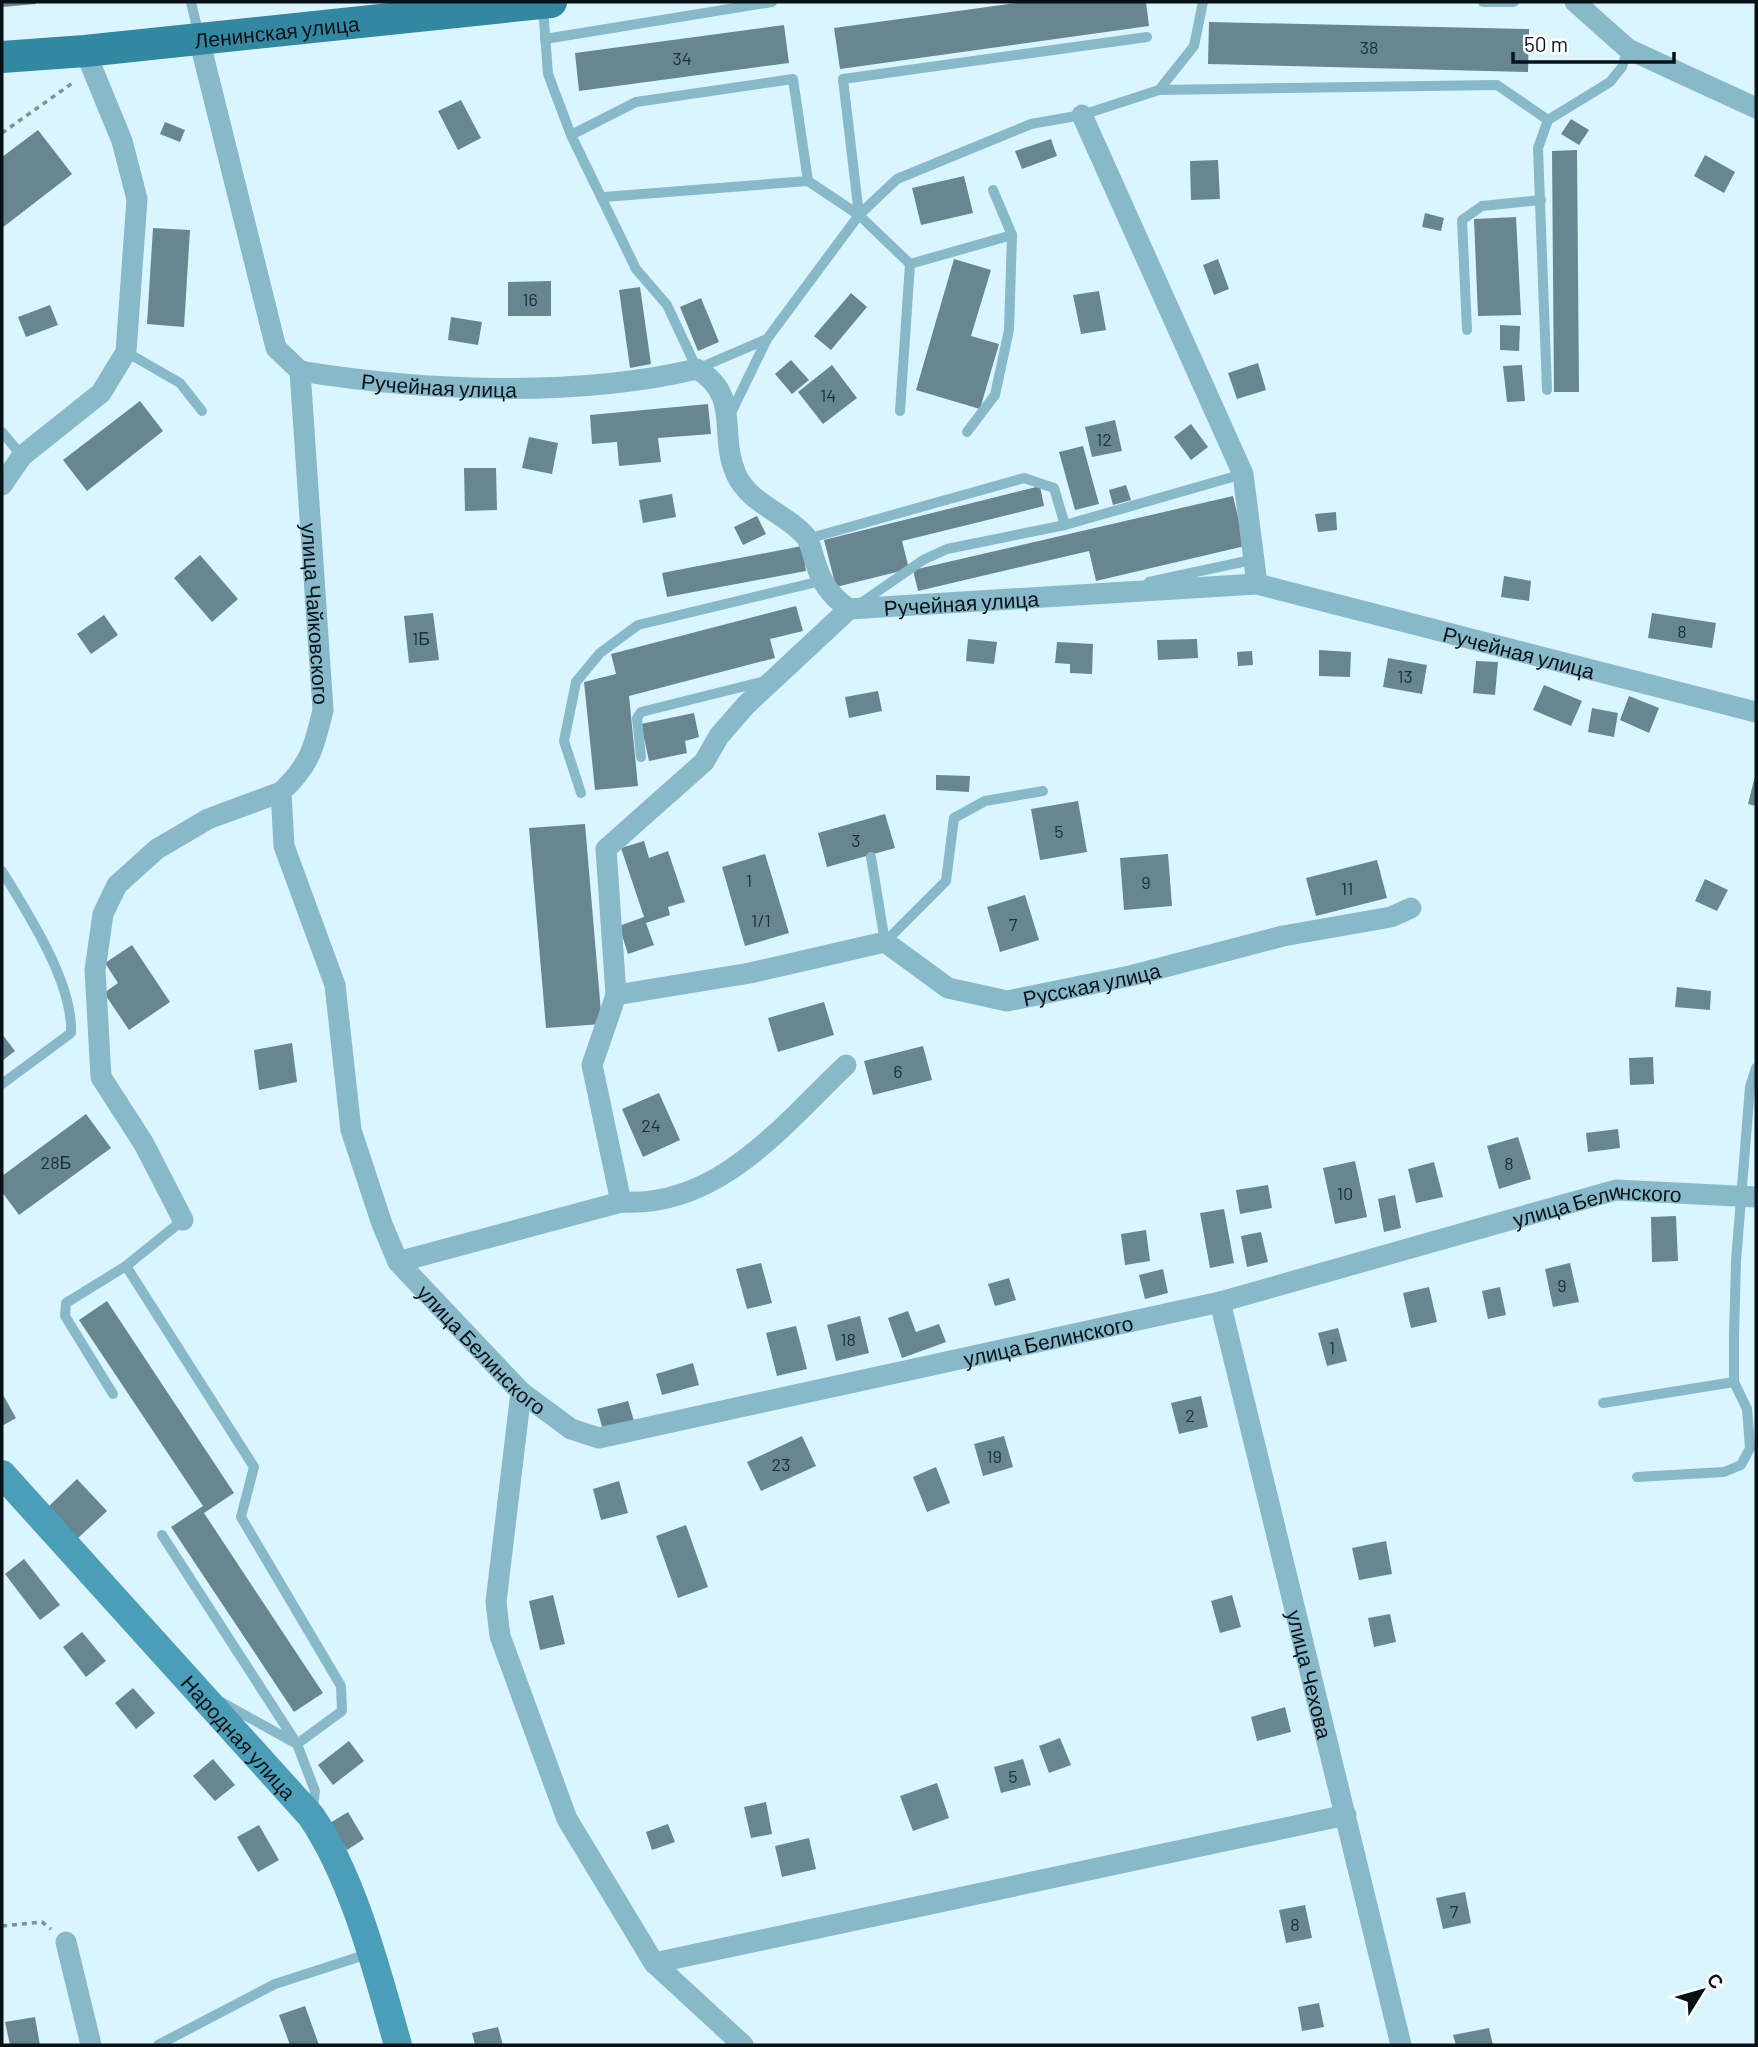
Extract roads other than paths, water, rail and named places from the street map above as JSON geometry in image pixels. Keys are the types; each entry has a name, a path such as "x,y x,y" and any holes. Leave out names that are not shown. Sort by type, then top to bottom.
{"main road":[{"name":"Ленинская улица","path":"2,57 89,60 199,39 545,2"}],"street":[{"path":"1575,2 1628,49 1756,108"},
{"path":"199,39 276,348 300,371"},
{"path":"2,485 22,456 101,393 126,352 137,199 122,141 89,60"},
{"path":"1082,115 1243,474 1256,559 1257,584"},
{"path":"621,1202 592,1065 616,995 606,849 705,762 719,736 771,679 849,609 833,597 821,582 807,539 743,486 732,461 723,393 712,377 697,369"},
{"name":"Ручейная улица","path":"300,371 417,386 497,386 577,385 669,375 697,369"},
{"name":"улица Чайковского","path":"281,792 300,774 312,755 323,710 300,371"},
{"name":"Ручейная улица","path":"849,609 1257,584 1756,712"},
{"path":"183,1220 144,1144 101,1077 95,970 103,914 117,885 157,849 208,819 281,792 284,846 335,985 351,1130 398,1262 621,1202 649,1204 683,1196 740,1165 846,1065"},
{"name":"Русская улица","path":"885,942 948,988 1007,1001 1118,978 1283,936 1391,917 1411,908"},
{"path":"616,995 750,973 885,942"},
{"name":"улица Белинского","path":"398,1262 522,1392 571,1429 599,1438 1220,1303 1616,1190 1749,1196"},
{"name":"улица Чехова","path":"1220,1303 1401,2045"},
{"path":"522,1392 496,1602 500,1636 568,1819 654,1963 743,2045"},
{"name":"Народная улица","path":"2,1474 311,1816 328,1841 371,1953 398,2045"},
{"path":"654,1963 1346,1815"},
{"path":"66,1942 91,2045"}],"lane":[{"path":"191,2 199,39"},
{"path":"545,2 548,74 571,135 604,197 636,269 667,305 697,369 768,339"},
{"path":"545,39 772,2"},
{"path":"1159,90 1194,46 1203,3 1215,2"},
{"path":"1483,2 1514,2"},
{"path":"859,215 842,79 1147,37"},
{"path":"1546,390 1538,148 1548,120 1610,82 1622,67 1628,49"},
{"path":"571,135 636,102 793,79 808,181"},
{"path":"728,420 768,339 859,215 897,179 1031,124 1082,115 1159,90 1497,85 1548,120"},
{"path":"604,197 808,181 859,215 910,264"},
{"path":"967,432 995,395 1009,330 1012,235 993,190"},
{"path":"1467,330 1462,220 1482,206 1541,200"},
{"path":"910,264 1012,235"},
{"path":"900,411 910,264"},
{"path":"126,352 180,383 202,411"},
{"path":"2,432 22,456"},
{"path":"849,609 875,595 923,560 947,549 1065,525 1243,474"},
{"path":"807,539 1024,478 1054,488 1065,525"},
{"path":"1146,583 1256,559"},
{"path":"581,793 564,741 576,682 600,653 638,625 821,582"},
{"path":"641,757 637,719 642,712 771,679"},
{"path":"885,942 946,881 954,818 985,801 1043,791"},
{"path":"871,857 885,942"},
{"path":"2,871 44,944 72,1012 71,1033 2,1084"},
{"path":"1637,1477 1724,1472 1741,1465 1749,1448 1747,1409 1734,1382 1736,1261 1749,1196 1750,1087 1756,1068"},
{"path":"113,1394 65,1315 66,1303 126,1266 183,1220"},
{"path":"126,1266 254,1467 240,1517 341,1686 342,1711 297,1744"},
{"path":"1603,1404 1734,1382"},
{"path":"162,1535 297,1744 316,1791 311,1816"},
{"path":"197,1689 297,1744"},
{"path":"158,2045 275,1984 371,1953"}]}
